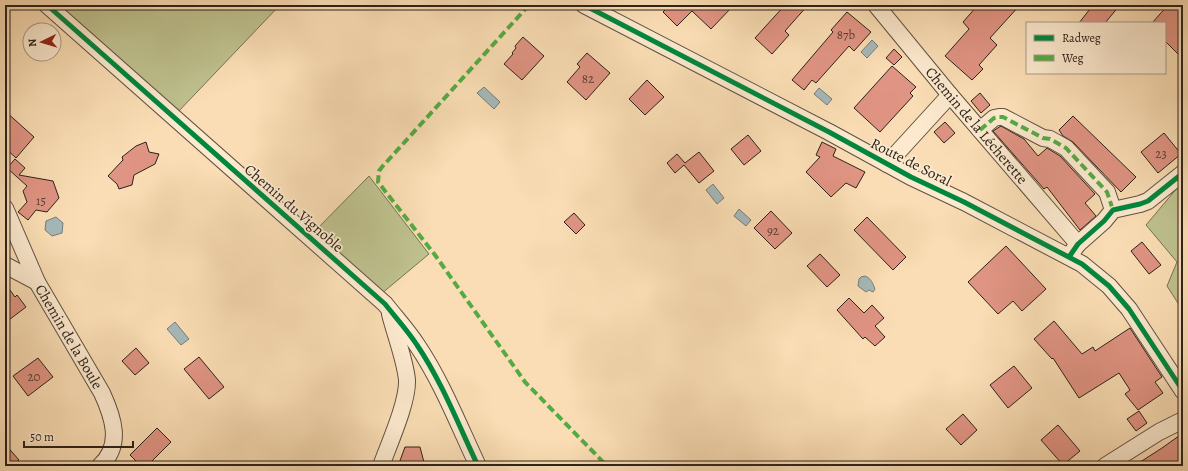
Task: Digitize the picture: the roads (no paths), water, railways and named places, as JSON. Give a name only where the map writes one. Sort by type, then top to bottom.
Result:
[{"type":"street","name":"Chemin du Vignoble","points":[[47,5],[389,309],[418,346],[431,368],[478,466]]},
{"type":"street","name":"Route de Soral","points":[[584,5],[829,132],[887,164],[983,212],[1073,251],[1120,298],[1136,319],[1183,391]]},
{"type":"street","name":"Chemin de la Lécherette","points":[[876,5],[980,130],[1073,251]]},
{"type":"street","points":[[887,164],[950,95]]},
{"type":"street","points":[[980,130],[994,118],[1003,117],[1066,148],[1107,192],[1113,210]]},
{"type":"street","points":[[1073,251],[1104,221],[1113,210],[1148,201],[1183,173]]},
{"type":"street","name":"Chemin de la Boule","points":[[5,208],[37,282],[102,393],[110,411],[114,423],[112,449],[111,453],[100,466]]},
{"type":"street","points":[[5,265],[37,282]]},
{"type":"street","points":[[381,466],[403,403],[406,384],[405,369],[389,309]]},
{"type":"street","points":[[1105,466],[1159,432],[1183,420]]}]
